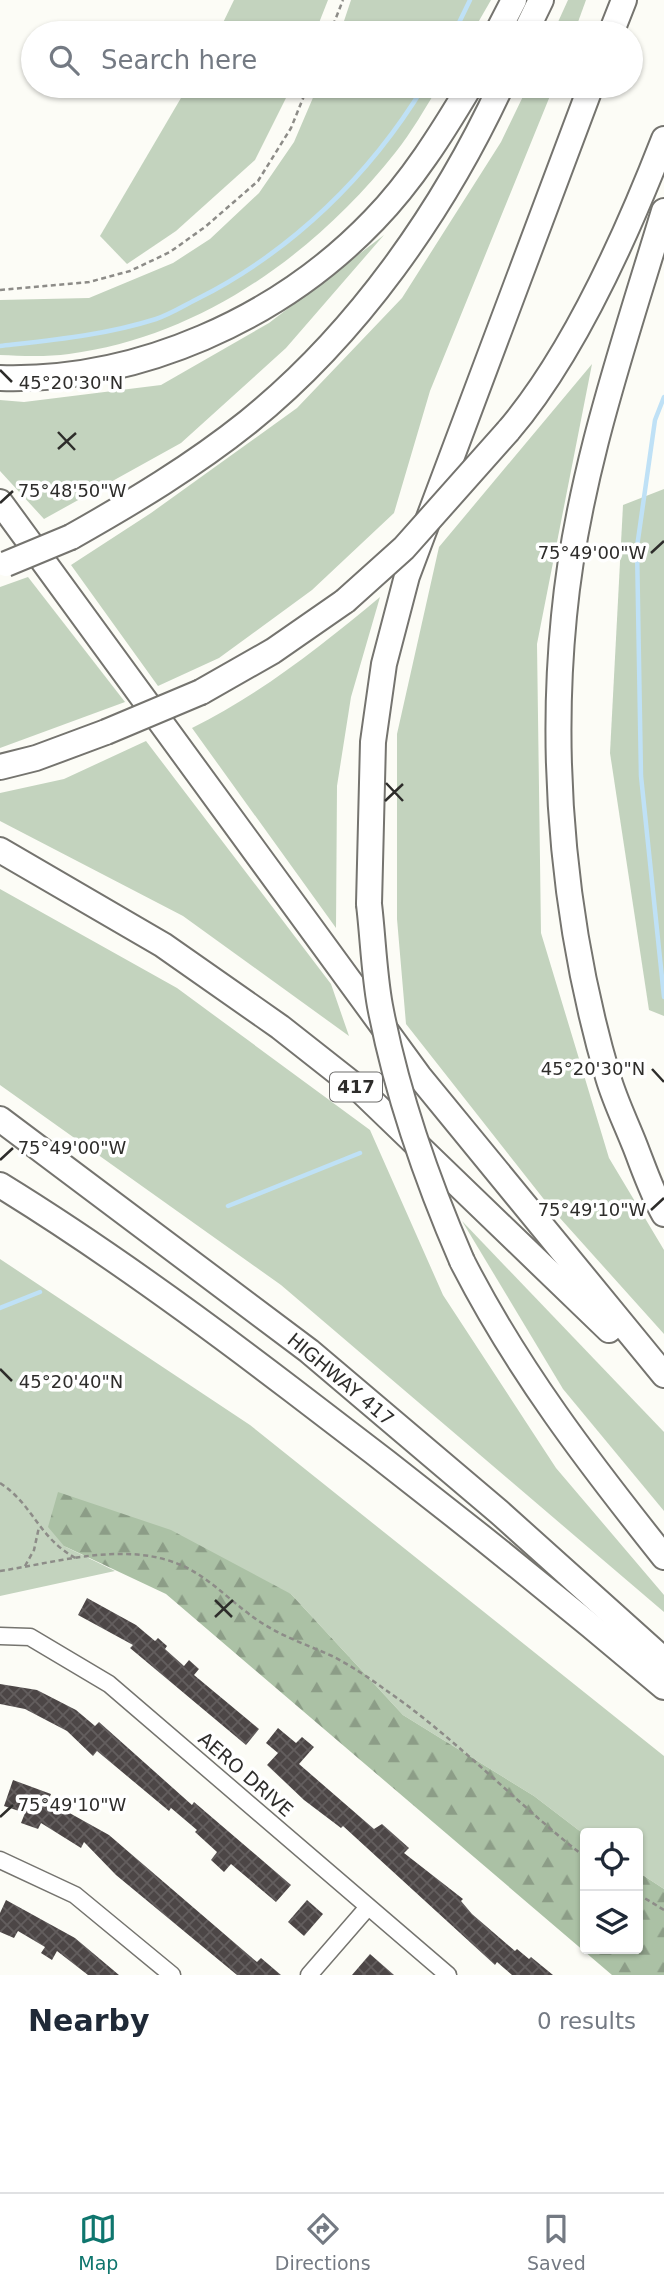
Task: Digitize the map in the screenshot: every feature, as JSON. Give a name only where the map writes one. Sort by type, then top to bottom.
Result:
[{"type":"highway","points":[[503,21],[514,0]]},
{"type":"highway","points":[[531,21],[541,0]]},
{"type":"highway","points":[[616,21],[624,0]]},
{"type":"highway","points":[[0,378],[71,374],[131,362],[210,335],[261,308],[311,275],[376,219],[424,159],[462,98]]},
{"type":"highway","points":[[3,566],[71,537],[178,473],[250,421],[364,306],[425,227],[477,137],[495,98]]},
{"type":"highway","points":[[586,98],[407,576],[384,664],[373,742],[369,904],[380,1004],[403,1107],[431,1191],[462,1261],[491,1317],[526,1374],[575,1443],[664,1557]]},
{"type":"highway","points":[[0,767],[36,758],[106,732],[201,692],[273,651],[345,601],[404,548],[509,431],[565,347],[596,290],[664,139]]},
{"type":"highway","points":[[664,211],[604,409],[582,504],[564,616],[559,726],[563,820],[572,913],[593,1015],[608,1079],[664,1214]]},
{"type":"highway","points":[[0,502],[419,1076],[664,1375]]},
{"type":"highway","name":"417","points":[[0,850],[163,945],[280,1027],[360,1090],[664,1385]]},
{"type":"highway","name":"HIGHWAY 417","points":[[0,1119],[309,1351],[499,1512],[664,1660]]},
{"type":"highway","points":[[0,1139],[148,1228]]},
{"type":"highway","points":[[0,1185],[190,1312],[370,1448],[469,1525],[664,1687]]},
{"type":"street","name":"AERO DRIVE","points":[[0,1636],[30,1637],[109,1684],[448,1975]]},
{"type":"street","points":[[0,1860],[75,1895],[172,1975]]},
{"type":"street","points":[[309,1975],[368,1907]]},
{"type":"path","points":[[335,21],[343,0]]},
{"type":"path","points":[[0,290],[89,282],[130,271],[170,252],[205,227],[258,181],[291,128],[303,98]]},
{"type":"path","points":[[0,1483],[16,1494],[53,1544],[77,1559]]},
{"type":"path","points":[[24,1567],[34,1550],[39,1527]]},
{"type":"path","points":[[0,1571],[77,1559],[143,1555],[195,1572],[214,1582],[264,1624],[348,1664],[391,1693],[473,1758],[539,1820],[580,1853]]},
{"type":"path","points":[[643,1897],[664,1910]]},
{"type":"green space","points":[[234,0],[328,0],[320,21],[224,21]]},
{"type":"green space","points":[[351,0],[491,0],[479,21],[344,21]]},
{"type":"green space","points":[[568,0],[586,0],[578,21],[558,21]]},
{"type":"green space","points":[[181,98],[286,98],[255,160],[176,231],[127,264],[100,236]]},
{"type":"green space","points":[[313,98],[432,98],[401,145],[363,190],[329,225],[251,285],[209,310],[164,330],[117,345],[61,355],[0,355],[0,300],[89,298],[173,263],[210,239],[259,193],[294,142]]},
{"type":"green space","points":[[522,98],[549,98],[430,391],[394,513],[312,590],[219,658],[158,686],[71,565],[151,513],[297,408],[402,298],[501,142]]},
{"type":"green space","points":[[384,235],[286,348],[181,443],[44,519],[0,471],[0,400],[24,402],[161,385],[269,323]]},
{"type":"green space","points":[[592,364],[537,644],[541,933],[609,1158],[664,1250],[664,1334],[550,1207],[406,1024],[397,919],[397,734],[439,547]]},
{"type":"green space","points":[[664,489],[664,1016],[649,1010],[610,753],[623,505]]},
{"type":"green space","points":[[28,577],[125,702],[0,748],[0,587]]},
{"type":"green space","points":[[380,597],[351,697],[337,786],[336,928],[192,728],[266,685]]},
{"type":"green space","points":[[146,741],[331,984],[349,1036],[183,916],[0,821],[0,793],[64,779]]},
{"type":"green space","points":[[0,889],[177,988],[370,1130],[443,1295],[556,1468],[664,1595],[664,1612],[281,1285],[0,1085]]},
{"type":"green space","points":[[462,1221],[664,1432],[664,1511],[563,1389]]},
{"type":"green space","points":[[0,1259],[250,1425],[664,1756],[664,1889],[643,1875],[643,1828],[580,1828],[580,1831],[534,1796],[403,1715],[291,1594],[64,1546],[115,1571],[0,1596]]},
{"type":"green space","points":[[58,1492],[171,1530],[291,1594],[403,1715],[534,1796],[580,1831],[580,1948],[166,1594],[64,1546],[48,1527]]},
{"type":"green space","points":[[643,1875],[664,1889],[664,1975],[612,1975],[587,1954],[643,1954]]},
{"type":"building","points":[[87,1598],[136,1625],[155,1641],[158,1638],[167,1646],[165,1649],[184,1666],[189,1660],[199,1669],[194,1675],[259,1729],[246,1745],[130,1648],[133,1645],[78,1615]]},
{"type":"building","points":[[0,1684],[37,1690],[76,1710],[95,1726],[99,1722],[192,1805],[194,1802],[291,1885],[276,1902],[231,1864],[224,1872],[211,1860],[217,1852],[195,1832],[197,1830],[171,1808],[169,1811],[97,1751],[93,1756],[67,1731],[25,1709],[0,1704]]},
{"type":"building","points":[[278,1728],[296,1743],[302,1737],[314,1747],[299,1764],[374,1829],[382,1824],[409,1848],[404,1853],[463,1899],[461,1901],[472,1914],[515,1951],[517,1949],[529,1959],[531,1957],[553,1975],[512,1975],[497,1962],[495,1965],[343,1826],[341,1828],[304,1800],[267,1765],[278,1753],[266,1743]]},
{"type":"building","points":[[13,1780],[51,1794],[48,1801],[109,1835],[257,1962],[261,1958],[281,1975],[237,1975],[116,1875],[84,1842],[81,1848],[41,1823],[38,1829],[21,1823],[25,1813],[4,1806]]},
{"type":"building","points":[[6,1900],[75,1938],[119,1975],[88,1975],[57,1951],[52,1960],[41,1953],[45,1947],[18,1931],[14,1938],[0,1932],[0,1913]]},
{"type":"building","points":[[307,1900],[323,1914],[304,1936],[288,1922]]},
{"type":"building","points":[[370,1954],[394,1975],[352,1975]]},
{"type":"waterway","points":[[460,21],[470,0]]},
{"type":"waterway","points":[[0,346],[137,325],[167,315],[233,279],[266,258],[326,208],[379,150],[416,98]]},
{"type":"waterway","points":[[664,397],[655,420],[637,547],[641,776],[664,997]]},
{"type":"waterway","points":[[228,1206],[360,1153]]},
{"type":"waterway","points":[[0,1308],[40,1292]]}]
